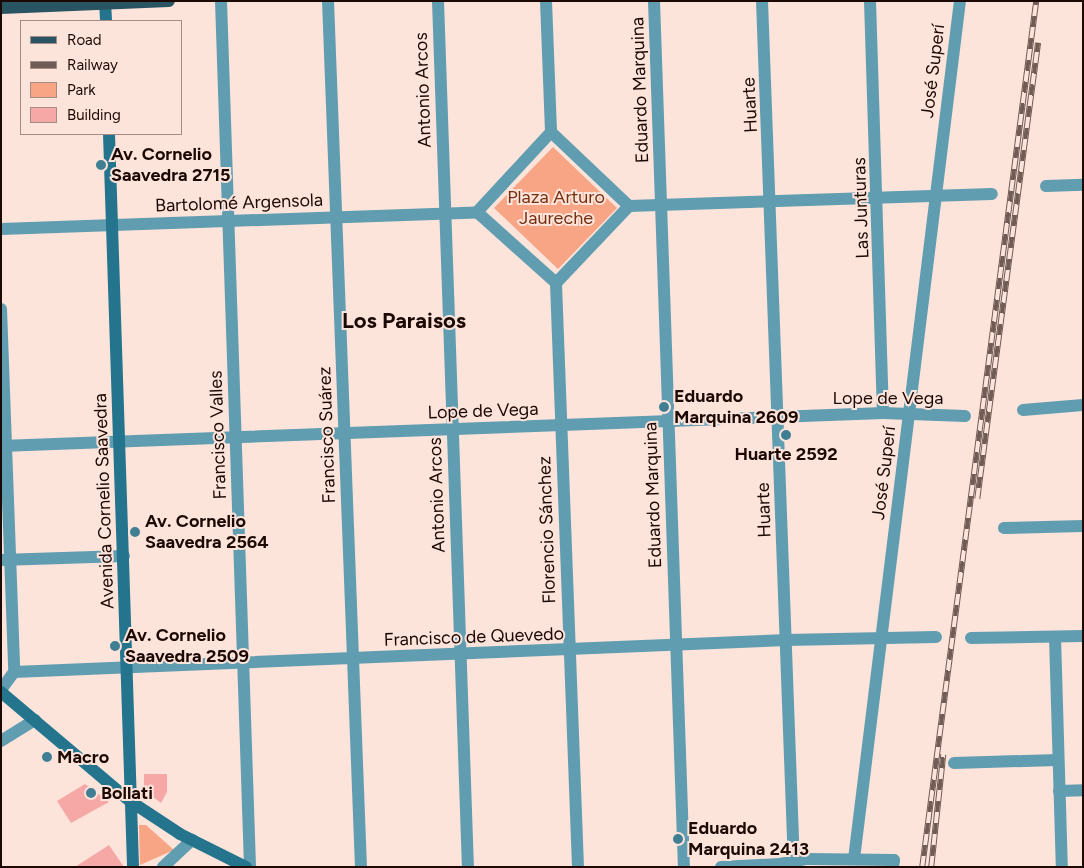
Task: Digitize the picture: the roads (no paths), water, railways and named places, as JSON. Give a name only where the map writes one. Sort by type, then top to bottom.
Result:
[{"type":"main road","points":[[1,8],[169,1]]},
{"type":"main road","points":[[105,3],[106,20]]},
{"type":"main road","name":"Avenida Cornelio Saavedra","points":[[110,135],[133,867]]},
{"type":"main road","points":[[1,691],[130,802],[192,840],[246,867]]},
{"type":"street","name":"Francisco Valles","points":[[220,1],[250,867]]},
{"type":"street","name":"Francisco Suárez","points":[[328,1],[338,217],[344,435],[361,867]]},
{"type":"street","name":"Antonio Arcos","points":[[438,1],[468,867]]},
{"type":"street","points":[[546,1],[552,132],[629,206]]},
{"type":"street","name":"Eduardo Marquina","points":[[654,1],[663,205],[668,420],[684,867]]},
{"type":"street","name":"Huarte","points":[[762,1],[772,200],[794,864]]},
{"type":"street","name":"Las Junturas","points":[[870,1],[879,196],[883,413]]},
{"type":"street","name":"José Superí","points":[[854,859],[960,1]]},
{"type":"street","points":[[552,132],[477,212],[556,283],[629,206],[879,196],[992,194]]},
{"type":"street","points":[[1046,186],[1083,185]]},
{"type":"street","name":"Bartolomé Argensola","points":[[1,229],[477,212]]},
{"type":"street","name":"Florencio Sánchez","points":[[556,283],[578,867]]},
{"type":"street","points":[[1,308],[6,559],[14,672],[1,691]]},
{"type":"street","points":[[1023,410],[1083,405]]},
{"type":"street","name":"Lope de Vega","points":[[4,445],[344,435],[778,416],[909,413],[965,416]]},
{"type":"street","points":[[1004,528],[1083,526]]},
{"type":"street","points":[[6,559],[124,556]]},
{"type":"street","name":"Francisco de Quevedo","points":[[14,672],[353,660],[881,636],[936,637]]},
{"type":"street","points":[[970,638],[1083,636]]},
{"type":"street","points":[[1055,637],[1062,867]]},
{"type":"street","points":[[1,741],[35,720]]},
{"type":"street","points":[[954,763],[1058,760]]},
{"type":"street","points":[[1059,791],[1083,790]]},
{"type":"street","points":[[163,867],[192,840]]},
{"type":"street","points":[[721,867],[854,859],[893,863]]},
{"type":"railway","points":[[922,867],[1036,1]]},
{"type":"railway","points":[[977,499],[1038,43]]},
{"type":"railway","points":[[931,867],[943,755]]},
{"type":"place","name":"Av. Cornelio Saavedra 2715","points":[[101,165]]},
{"type":"place","name":"Eduardo Marquina 2609","points":[[664,407]]},
{"type":"place","name":"Huarte 2592","points":[[786,435]]},
{"type":"place","name":"Av. Cornelio Saavedra 2564","points":[[135,532]]},
{"type":"place","name":"Av. Cornelio Saavedra 2509","points":[[115,646]]},
{"type":"place","name":"Macro","points":[[47,757]]},
{"type":"place","name":"Bollati","points":[[91,793]]},
{"type":"place","name":"Eduardo Marquina 2413","points":[[678,839]]},
{"type":"district","name":"Los Paraisos","points":[[404,321]]},
{"type":"park label","name":"Plaza Arturo Jaureche","points":[[556,208]]}]
